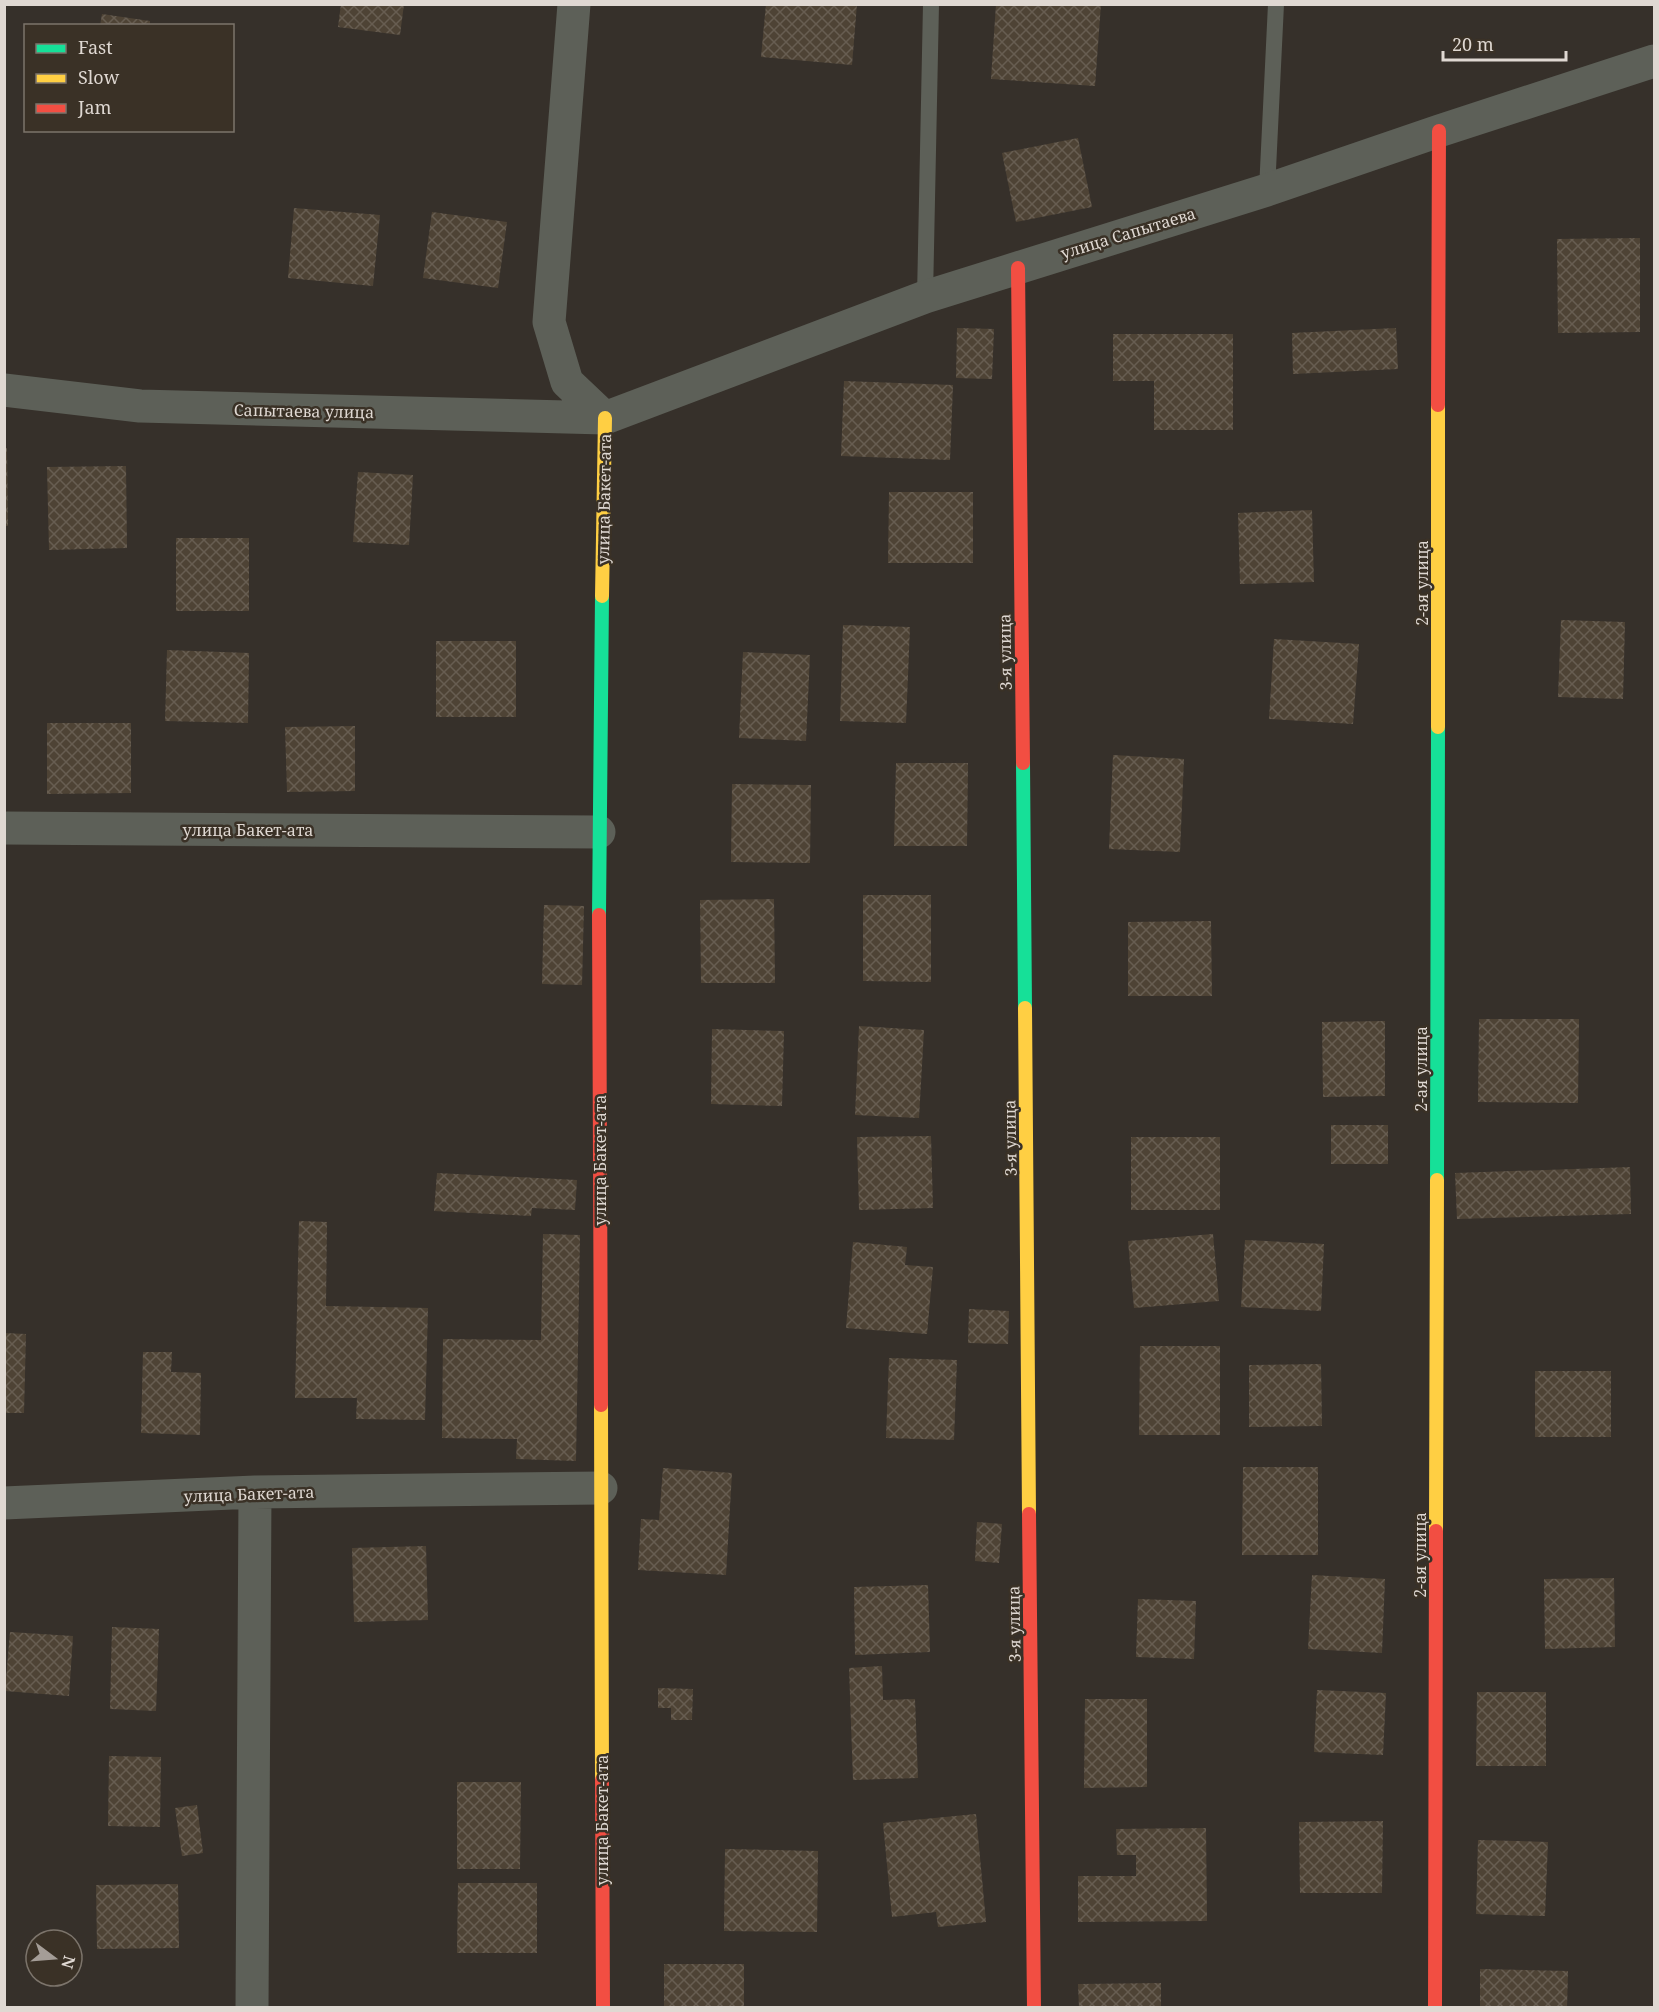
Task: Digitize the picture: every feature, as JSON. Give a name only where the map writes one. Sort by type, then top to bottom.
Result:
[{"type":"street","points":[[574,4],[549,322],[567,382],[605,418]]},
{"type":"street","name":"улица Сапытаева","points":[[605,418],[925,297],[1267,190],[1654,61]]},
{"type":"street","name":"2-ая улица","points":[[1435,2007],[1439,131]]},
{"type":"street","name":"3-я улица","points":[[1018,268],[1034,2007]]},
{"type":"street","name":"Сапытаева улица","points":[[4,390],[140,406],[605,418]]},
{"type":"street","name":"улица Бакет-ата","points":[[603,2007],[599,832],[605,418]]},
{"type":"street","name":"улица Бакет-ата","points":[[4,828],[599,832]]},
{"type":"street","name":"улица Бакет-ата","points":[[4,1503],[255,1492],[601,1488]]},
{"type":"street","points":[[252,2007],[255,1492]]},
{"type":"lane","points":[[925,297],[931,4]]},
{"type":"lane","points":[[1267,190],[1276,4]]},
{"type":"building","points":[[341,4],[404,4],[400,35],[338,27]]},
{"type":"building","points":[[766,4],[857,4],[852,65],[761,57]]},
{"type":"building","points":[[996,4],[1101,4],[1095,86],[991,79]]},
{"type":"building","points":[[102,14],[150,21],[150,24],[100,24]]},
{"type":"building","points":[[1078,138],[1092,207],[1016,222],[1002,153]]},
{"type":"building","points":[[294,208],[380,215],[373,286],[288,278]]},
{"type":"building","points":[[432,212],[507,222],[498,288],[423,278]]},
{"type":"building","points":[[1640,238],[1640,332],[1558,333],[1557,239]]},
{"type":"building","points":[[957,328],[994,329],[992,379],[956,378]]},
{"type":"building","points":[[1396,328],[1398,369],[1293,374],[1292,333]]},
{"type":"building","points":[[1113,334],[1233,334],[1233,430],[1154,430],[1154,381],[1113,381]]},
{"type":"building","points":[[844,381],[953,385],[950,460],[841,456]]},
{"type":"building","points":[[5,448],[7,448],[8,526],[5,526]]},
{"type":"building","points":[[126,466],[127,548],[49,550],[47,467]]},
{"type":"building","points":[[358,472],[413,475],[409,545],[353,542]]},
{"type":"building","points":[[889,492],[973,492],[973,563],[888,563]]},
{"type":"building","points":[[1312,510],[1314,582],[1240,584],[1238,513]]},
{"type":"building","points":[[176,538],[249,538],[249,611],[176,611]]},
{"type":"building","points":[[1561,620],[1625,622],[1623,699],[1558,697]]},
{"type":"building","points":[[843,625],[910,627],[906,723],[840,721]]},
{"type":"building","points":[[1274,639],[1359,644],[1353,724],[1269,719]]},
{"type":"building","points":[[436,641],[516,641],[516,717],[436,717]]},
{"type":"building","points":[[167,650],[249,653],[248,723],[165,721]]},
{"type":"building","points":[[743,652],[810,655],[806,741],[739,738]]},
{"type":"building","points":[[47,723],[131,723],[131,793],[47,794]]},
{"type":"building","points":[[355,726],[355,791],[287,792],[285,727]]},
{"type":"building","points":[[1113,755],[1184,759],[1180,852],[1109,849]]},
{"type":"building","points":[[896,763],[968,763],[967,846],[894,846]]},
{"type":"building","points":[[732,784],[811,785],[810,863],[731,862]]},
{"type":"building","points":[[863,895],[931,895],[931,982],[863,981]]},
{"type":"building","points":[[774,899],[775,983],[701,983],[700,900]]},
{"type":"building","points":[[544,905],[584,906],[582,985],[542,984]]},
{"type":"building","points":[[1211,921],[1212,996],[1128,996],[1128,922]]},
{"type":"building","points":[[1479,1019],[1579,1019],[1578,1103],[1478,1102]]},
{"type":"building","points":[[1385,1021],[1385,1096],[1323,1097],[1322,1022]]},
{"type":"building","points":[[859,1026],[924,1030],[919,1118],[855,1115]]},
{"type":"building","points":[[712,1029],[784,1031],[782,1106],[711,1104]]},
{"type":"building","points":[[1331,1125],[1388,1125],[1388,1164],[1331,1164]]},
{"type":"building","points":[[931,1136],[933,1208],[859,1210],[857,1137]]},
{"type":"building","points":[[1131,1137],[1220,1137],[1220,1210],[1131,1210]]},
{"type":"building","points":[[1630,1167],[1631,1214],[1457,1219],[1455,1173]]},
{"type":"building","points":[[437,1173],[577,1180],[575,1210],[532,1208],[531,1216],[434,1211]]},
{"type":"building","points":[[299,1221],[327,1222],[326,1306],[428,1308],[425,1420],[356,1419],[357,1398],[295,1398]]},
{"type":"building","points":[[543,1234],[580,1235],[576,1461],[516,1459],[517,1439],[442,1438],[443,1339],[541,1340]]},
{"type":"building","points":[[1213,1234],[1219,1301],[1134,1308],[1128,1241]]},
{"type":"building","points":[[1245,1240],[1324,1244],[1321,1311],[1241,1307]]},
{"type":"building","points":[[853,1242],[907,1247],[905,1265],[933,1267],[927,1334],[846,1328]]},
{"type":"building","points":[[969,1309],[1009,1311],[1008,1344],[968,1343]]},
{"type":"building","points":[[4,1333],[26,1334],[24,1413],[4,1413]]},
{"type":"building","points":[[1140,1346],[1220,1346],[1220,1435],[1139,1435]]},
{"type":"building","points":[[143,1352],[172,1352],[171,1372],[201,1373],[200,1435],[141,1433]]},
{"type":"building","points":[[889,1358],[957,1360],[954,1440],[886,1438]]},
{"type":"building","points":[[1321,1364],[1322,1426],[1249,1427],[1249,1365]]},
{"type":"building","points":[[1535,1371],[1611,1371],[1611,1437],[1535,1437]]},
{"type":"building","points":[[1243,1467],[1318,1467],[1318,1555],[1242,1555]]},
{"type":"building","points":[[663,1468],[732,1473],[726,1575],[638,1570],[641,1519],[659,1520]]},
{"type":"building","points":[[977,1522],[1002,1524],[999,1563],[975,1561]]},
{"type":"building","points":[[426,1546],[428,1620],[354,1622],[352,1548]]},
{"type":"building","points":[[1312,1575],[1385,1579],[1382,1653],[1308,1649]]},
{"type":"building","points":[[1614,1578],[1615,1647],[1545,1649],[1544,1579]]},
{"type":"building","points":[[928,1585],[930,1652],[855,1655],[854,1587]]},
{"type":"building","points":[[1138,1599],[1196,1601],[1194,1659],[1136,1657]]},
{"type":"building","points":[[112,1627],[159,1629],[156,1711],[110,1709]]},
{"type":"building","points":[[10,1632],[73,1636],[69,1696],[5,1691]]},
{"type":"building","points":[[882,1666],[883,1700],[915,1699],[918,1778],[853,1780],[849,1668]]},
{"type":"building","points":[[658,1688],[693,1689],[692,1720],[671,1720],[671,1708],[658,1708]]},
{"type":"building","points":[[1317,1690],[1386,1693],[1383,1755],[1314,1752]]},
{"type":"building","points":[[1477,1692],[1546,1692],[1546,1766],[1476,1766]]},
{"type":"building","points":[[1085,1699],[1147,1699],[1147,1787],[1084,1788]]},
{"type":"building","points":[[109,1756],[161,1757],[160,1827],[108,1826]]},
{"type":"building","points":[[457,1782],[521,1782],[520,1869],[457,1869]]},
{"type":"building","points":[[197,1805],[203,1853],[182,1856],[175,1808]]},
{"type":"building","points":[[976,1814],[986,1922],[938,1927],[936,1912],[892,1917],[883,1823]]},
{"type":"building","points":[[1383,1821],[1382,1893],[1300,1893],[1299,1822]]},
{"type":"building","points":[[1206,1828],[1207,1921],[1078,1922],[1078,1876],[1136,1876],[1136,1855],[1117,1855],[1116,1829]]},
{"type":"building","points":[[1478,1840],[1548,1842],[1545,1916],[1476,1914]]},
{"type":"building","points":[[725,1849],[818,1851],[817,1932],[724,1931]]},
{"type":"building","points":[[458,1883],[537,1883],[537,1953],[457,1953]]},
{"type":"building","points":[[178,1884],[179,1948],[97,1949],[96,1885]]},
{"type":"building","points":[[664,1964],[744,1964],[744,2008],[664,2008]]},
{"type":"building","points":[[1480,1969],[1568,1971],[1567,2008],[1480,2008]]},
{"type":"building","points":[[1161,1983],[1161,2008],[1079,2008],[1078,1984]]},
{"type":"traffic: fast","points":[[599,915],[602,596]]},
{"type":"traffic: fast","points":[[1437,1180],[1438,727]]},
{"type":"traffic: fast","points":[[1023,763],[1025,1008]]},
{"type":"traffic: slow","points":[[1438,405],[1438,727]]},
{"type":"traffic: slow","points":[[602,596],[605,418]]},
{"type":"traffic: slow","points":[[1025,1008],[1029,1514]]},
{"type":"traffic: slow","points":[[1436,1531],[1437,1180]]},
{"type":"traffic: slow","points":[[601,1405],[602,1780]]},
{"type":"traffic: jam","points":[[1438,405],[1439,131]]},
{"type":"traffic: jam","points":[[1018,268],[1023,763]]},
{"type":"traffic: jam","points":[[599,915],[601,1405]]},
{"type":"traffic: jam","points":[[1029,1514],[1034,2008]]},
{"type":"traffic: jam","points":[[1435,2008],[1436,1531]]},
{"type":"traffic: jam","points":[[602,1780],[603,2008]]}]
